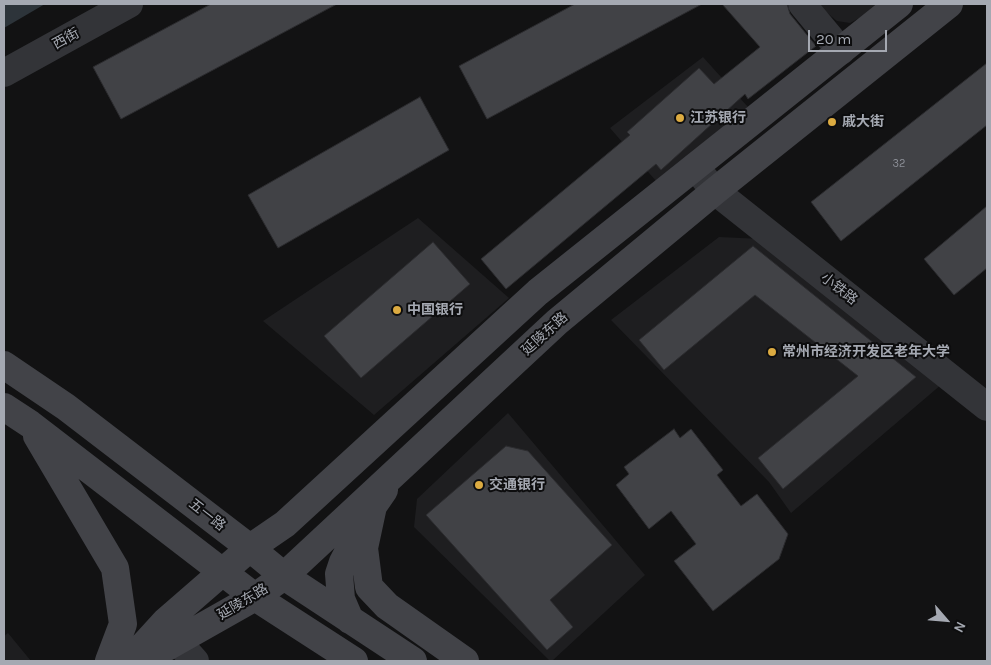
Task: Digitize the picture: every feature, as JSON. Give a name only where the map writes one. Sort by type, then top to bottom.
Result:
[{"type":"main road","points":[[130,661],[166,620],[250,548],[285,524],[538,292],[900,4]]},
{"type":"main road","name":"延陵东路","points":[[142,661],[255,597],[284,576],[557,322],[715,191],[949,4]]},
{"type":"main road","name":"五一路","points":[[6,365],[66,407],[284,576],[414,661]]},
{"type":"main road","points":[[4,407],[30,424],[255,597],[354,661]]},
{"type":"main road","points":[[30,424],[115,568],[124,624],[109,661]]},
{"type":"main road","points":[[350,620],[341,599],[339,574],[343,562],[373,506],[397,471]]},
{"type":"main road","points":[[373,506],[364,548],[369,587],[387,606],[464,661]]},
{"type":"street","name":"西街","points":[[4,74],[129,4]]},
{"type":"street","points":[[802,4],[840,51]]},
{"type":"street","name":"小铁路","points":[[695,167],[715,191],[987,407]]},
{"type":"street","points":[[177,641],[195,661]]},
{"type":"shaded area","points":[[4,4],[45,4],[4,28]]},
{"type":"shaded area","points":[[819,4],[879,4],[865,15],[850,23],[837,21]]},
{"type":"shaded area","name":"江苏银行","points":[[703,57],[748,107],[656,181],[610,128]]},
{"type":"shaded area","points":[[418,218],[509,298],[374,415],[263,321]]},
{"type":"shaded area","name":"常州市经济开发区老年大学","points":[[719,237],[762,239],[942,384],[791,513],[769,482],[611,320]]},
{"type":"shaded area","points":[[508,413],[645,575],[552,661],[414,527],[417,499]]},
{"type":"shaded area","points":[[8,633],[31,661],[4,661],[4,636]]},
{"type":"building","points":[[211,4],[337,4],[121,119],[93,67]]},
{"type":"building","points":[[575,4],[702,4],[487,119],[459,66]]},
{"type":"building","points":[[722,4],[787,4],[790,14],[816,46],[748,99],[745,94],[661,170],[656,164],[506,289],[481,259],[630,135],[627,132],[699,68],[714,84],[760,47]]},
{"type":"building","points":[[987,63],[987,125],[841,241],[811,202]]},
{"type":"building","points":[[420,97],[449,150],[278,248],[248,195]]},
{"type":"building","points":[[987,206],[987,268],[954,295],[924,259]]},
{"type":"building","name":"中国银行","points":[[433,242],[470,284],[361,378],[324,336]]},
{"type":"building","points":[[753,246],[916,377],[783,489],[758,458],[858,376],[755,295],[664,370],[639,340]]},
{"type":"building","points":[[674,429],[680,438],[691,429],[723,470],[717,475],[741,506],[757,494],[788,534],[779,559],[713,611],[674,561],[696,544],[671,511],[649,529],[616,485],[629,474],[624,467]]},
{"type":"building","points":[[506,446],[528,451],[612,545],[550,600],[573,627],[547,650],[426,515]]},
{"type":"place","name":"江苏银行","points":[[680,118]]},
{"type":"place","name":"戚大街","points":[[832,122]]},
{"type":"place","name":"中国银行","points":[[397,310]]},
{"type":"place","name":"常州市经济开发区老年大学","points":[[772,352]]},
{"type":"place","name":"交通银行","points":[[479,485]]}]
